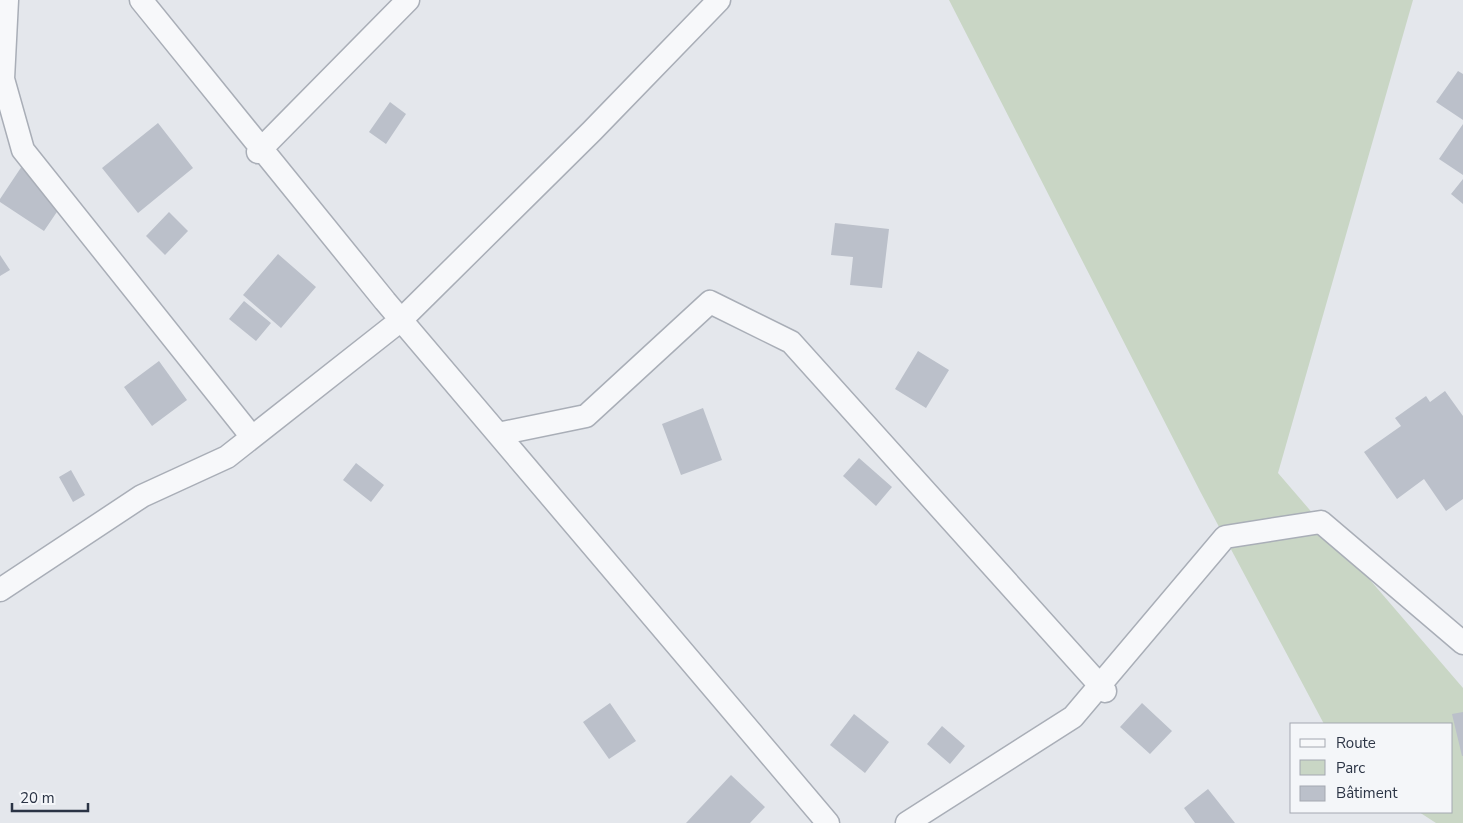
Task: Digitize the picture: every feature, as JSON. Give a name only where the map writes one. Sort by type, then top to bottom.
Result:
[{"type":"street","points":[[7,0],[3,80],[23,150],[252,437]]},
{"type":"street","points":[[141,0],[260,150],[401,320],[828,823]]},
{"type":"street","points":[[260,150],[408,0]]},
{"type":"street","points":[[0,590],[142,496],[227,457],[401,320],[592,131],[719,0]]},
{"type":"street","points":[[498,434],[586,416],[710,302],[791,342],[1103,688]]},
{"type":"street","points":[[908,823],[1073,717],[1103,688],[1225,537],[1321,522],[1463,643]]},
{"type":"green space","points":[[949,0],[1413,0],[1278,473],[1463,688],[1463,823],[1436,823],[1421,813],[1453,813],[1453,723],[1323,723],[1201,493]]},
{"type":"building","points":[[1458,71],[1463,74],[1463,120],[1436,102]]},
{"type":"building","points":[[390,102],[406,114],[386,144],[369,132]]},
{"type":"building","points":[[158,123],[193,168],[138,213],[102,168]]},
{"type":"building","points":[[1463,124],[1463,175],[1439,159]]},
{"type":"building","points":[[22,166],[67,197],[44,231],[0,202],[0,199]]},
{"type":"building","points":[[1463,179],[1463,204],[1451,194]]},
{"type":"building","points":[[169,212],[188,231],[165,255],[146,236]]},
{"type":"building","points":[[835,223],[889,229],[882,288],[850,285],[853,257],[831,255]]},
{"type":"building","points":[[278,254],[316,287],[281,328],[243,295]]},
{"type":"building","points":[[0,255],[10,270],[0,276]]},
{"type":"building","points":[[244,301],[271,323],[256,341],[229,319]]},
{"type":"building","points":[[918,351],[949,370],[926,408],[895,389]]},
{"type":"building","points":[[159,361],[187,400],[152,426],[124,387]]},
{"type":"building","points":[[1445,391],[1463,416],[1463,499],[1446,511],[1424,479],[1397,499],[1364,452],[1401,426],[1395,418],[1426,396],[1430,402]]},
{"type":"building","points":[[703,408],[722,460],[681,475],[662,424]]},
{"type":"building","points":[[859,458],[892,487],[876,506],[843,476]]},
{"type":"building","points":[[356,463],[384,485],[371,502],[343,480]]},
{"type":"building","points":[[71,470],[85,495],[73,502],[59,477]]},
{"type":"building","points":[[610,703],[636,741],[609,759],[583,722]]},
{"type":"building","points":[[1142,703],[1172,731],[1150,754],[1120,727]]},
{"type":"building","points":[[1463,712],[1463,756],[1462,756],[1452,714]]},
{"type":"building","points":[[854,714],[889,742],[865,773],[830,745]]},
{"type":"building","points":[[942,726],[965,746],[950,764],[927,744]]},
{"type":"building","points":[[731,775],[765,807],[750,823],[686,823]]},
{"type":"building","points":[[1208,789],[1235,823],[1195,823],[1184,808]]}]
